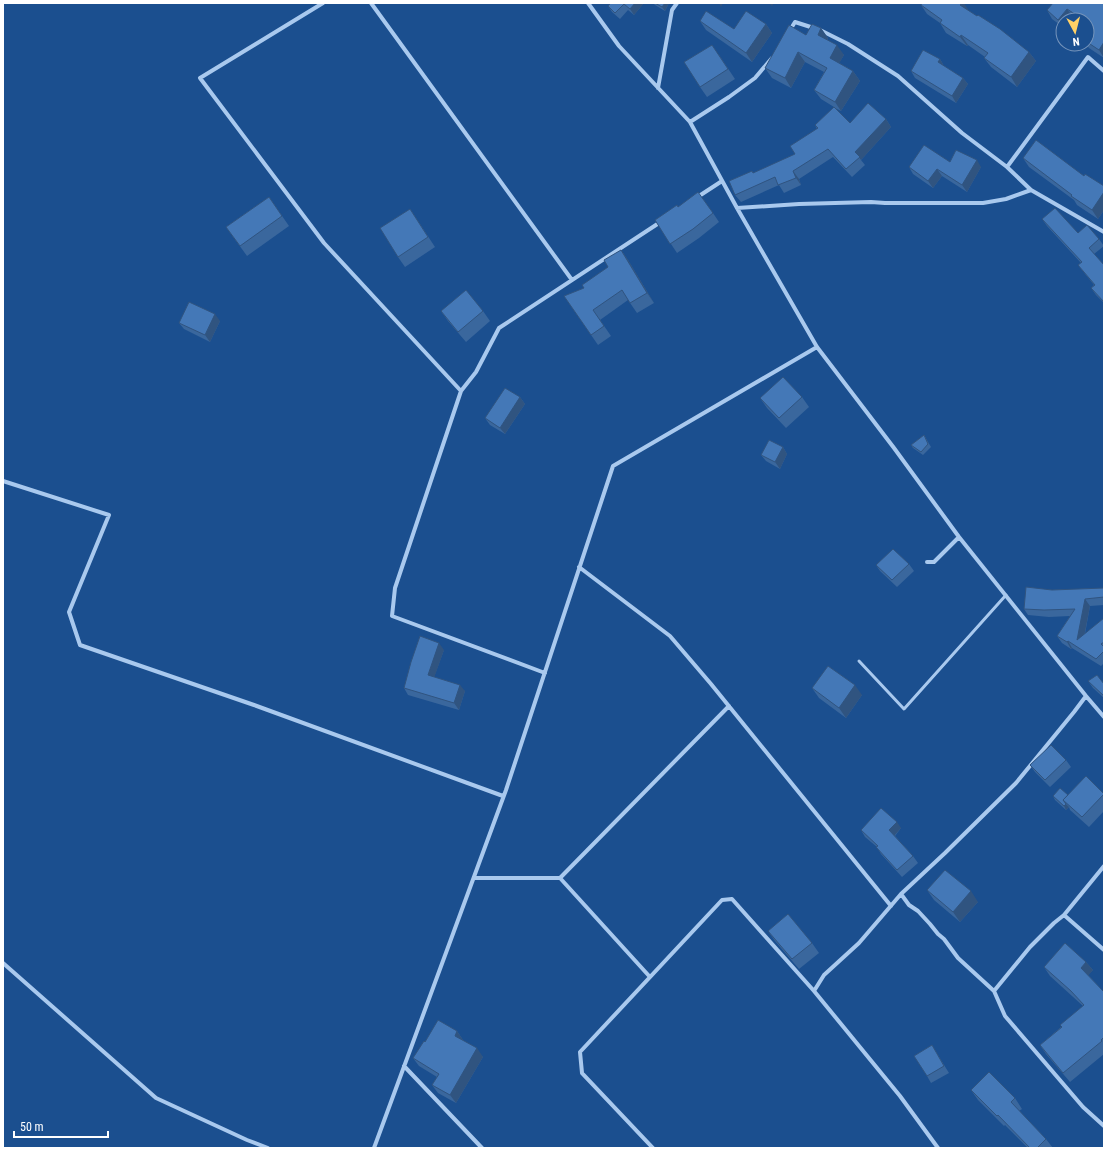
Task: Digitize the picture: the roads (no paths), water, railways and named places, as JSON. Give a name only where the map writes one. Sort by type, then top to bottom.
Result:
[{"type":"street","points":[[323,3],[200,78],[324,243],[461,391]]},
{"type":"street","points":[[371,3],[572,280]]},
{"type":"street","points":[[588,3],[619,46],[690,122],[737,208],[817,347],[894,448],[959,537],[1086,696],[1104,716]]},
{"type":"street","points":[[658,88],[672,10],[677,3]]},
{"type":"street","points":[[787,35],[795,22],[820,30],[848,44],[898,76],[962,133],[1007,167],[1030,190],[1104,232]]},
{"type":"street","points":[[690,122],[755,78],[774,56]]},
{"type":"street","points":[[1007,167],[1088,57],[1104,71]]},
{"type":"street","points":[[689,202],[722,181]]},
{"type":"street","points":[[737,208],[799,204],[871,202],[983,203],[1006,199],[1030,190]]},
{"type":"street","points":[[545,673],[392,616],[395,588],[461,391],[476,372],[499,328],[663,220]]},
{"type":"street","points":[[374,1148],[503,796],[613,466],[817,347]]},
{"type":"street","points":[[3,481],[109,515],[69,612],[80,645],[254,705],[503,796]]},
{"type":"street","points":[[927,562],[934,562],[959,537]]},
{"type":"street","points":[[580,567],[670,636],[729,706],[891,906]]},
{"type":"street","points":[[814,991],[824,975],[859,943],[901,894],[1016,783],[1086,696]]},
{"type":"street","points":[[474,878],[560,878],[729,706]]},
{"type":"street","points":[[994,991],[1030,947],[1064,915],[1104,866]]},
{"type":"street","points":[[560,878],[650,977]]},
{"type":"street","points":[[901,894],[909,905],[918,911],[944,939],[958,958],[994,991],[1005,1016],[1083,1107],[1104,1126]]},
{"type":"street","points":[[653,1148],[582,1073],[580,1052],[722,900],[732,899],[814,991],[900,1096],[938,1148]]},
{"type":"street","points":[[1064,915],[1104,950]]},
{"type":"street","points":[[3,964],[156,1098],[246,1140],[268,1148]]},
{"type":"street","points":[[404,1066],[482,1148]]},
{"type":"lane","points":[[859,661],[904,709],[1006,595]]}]
